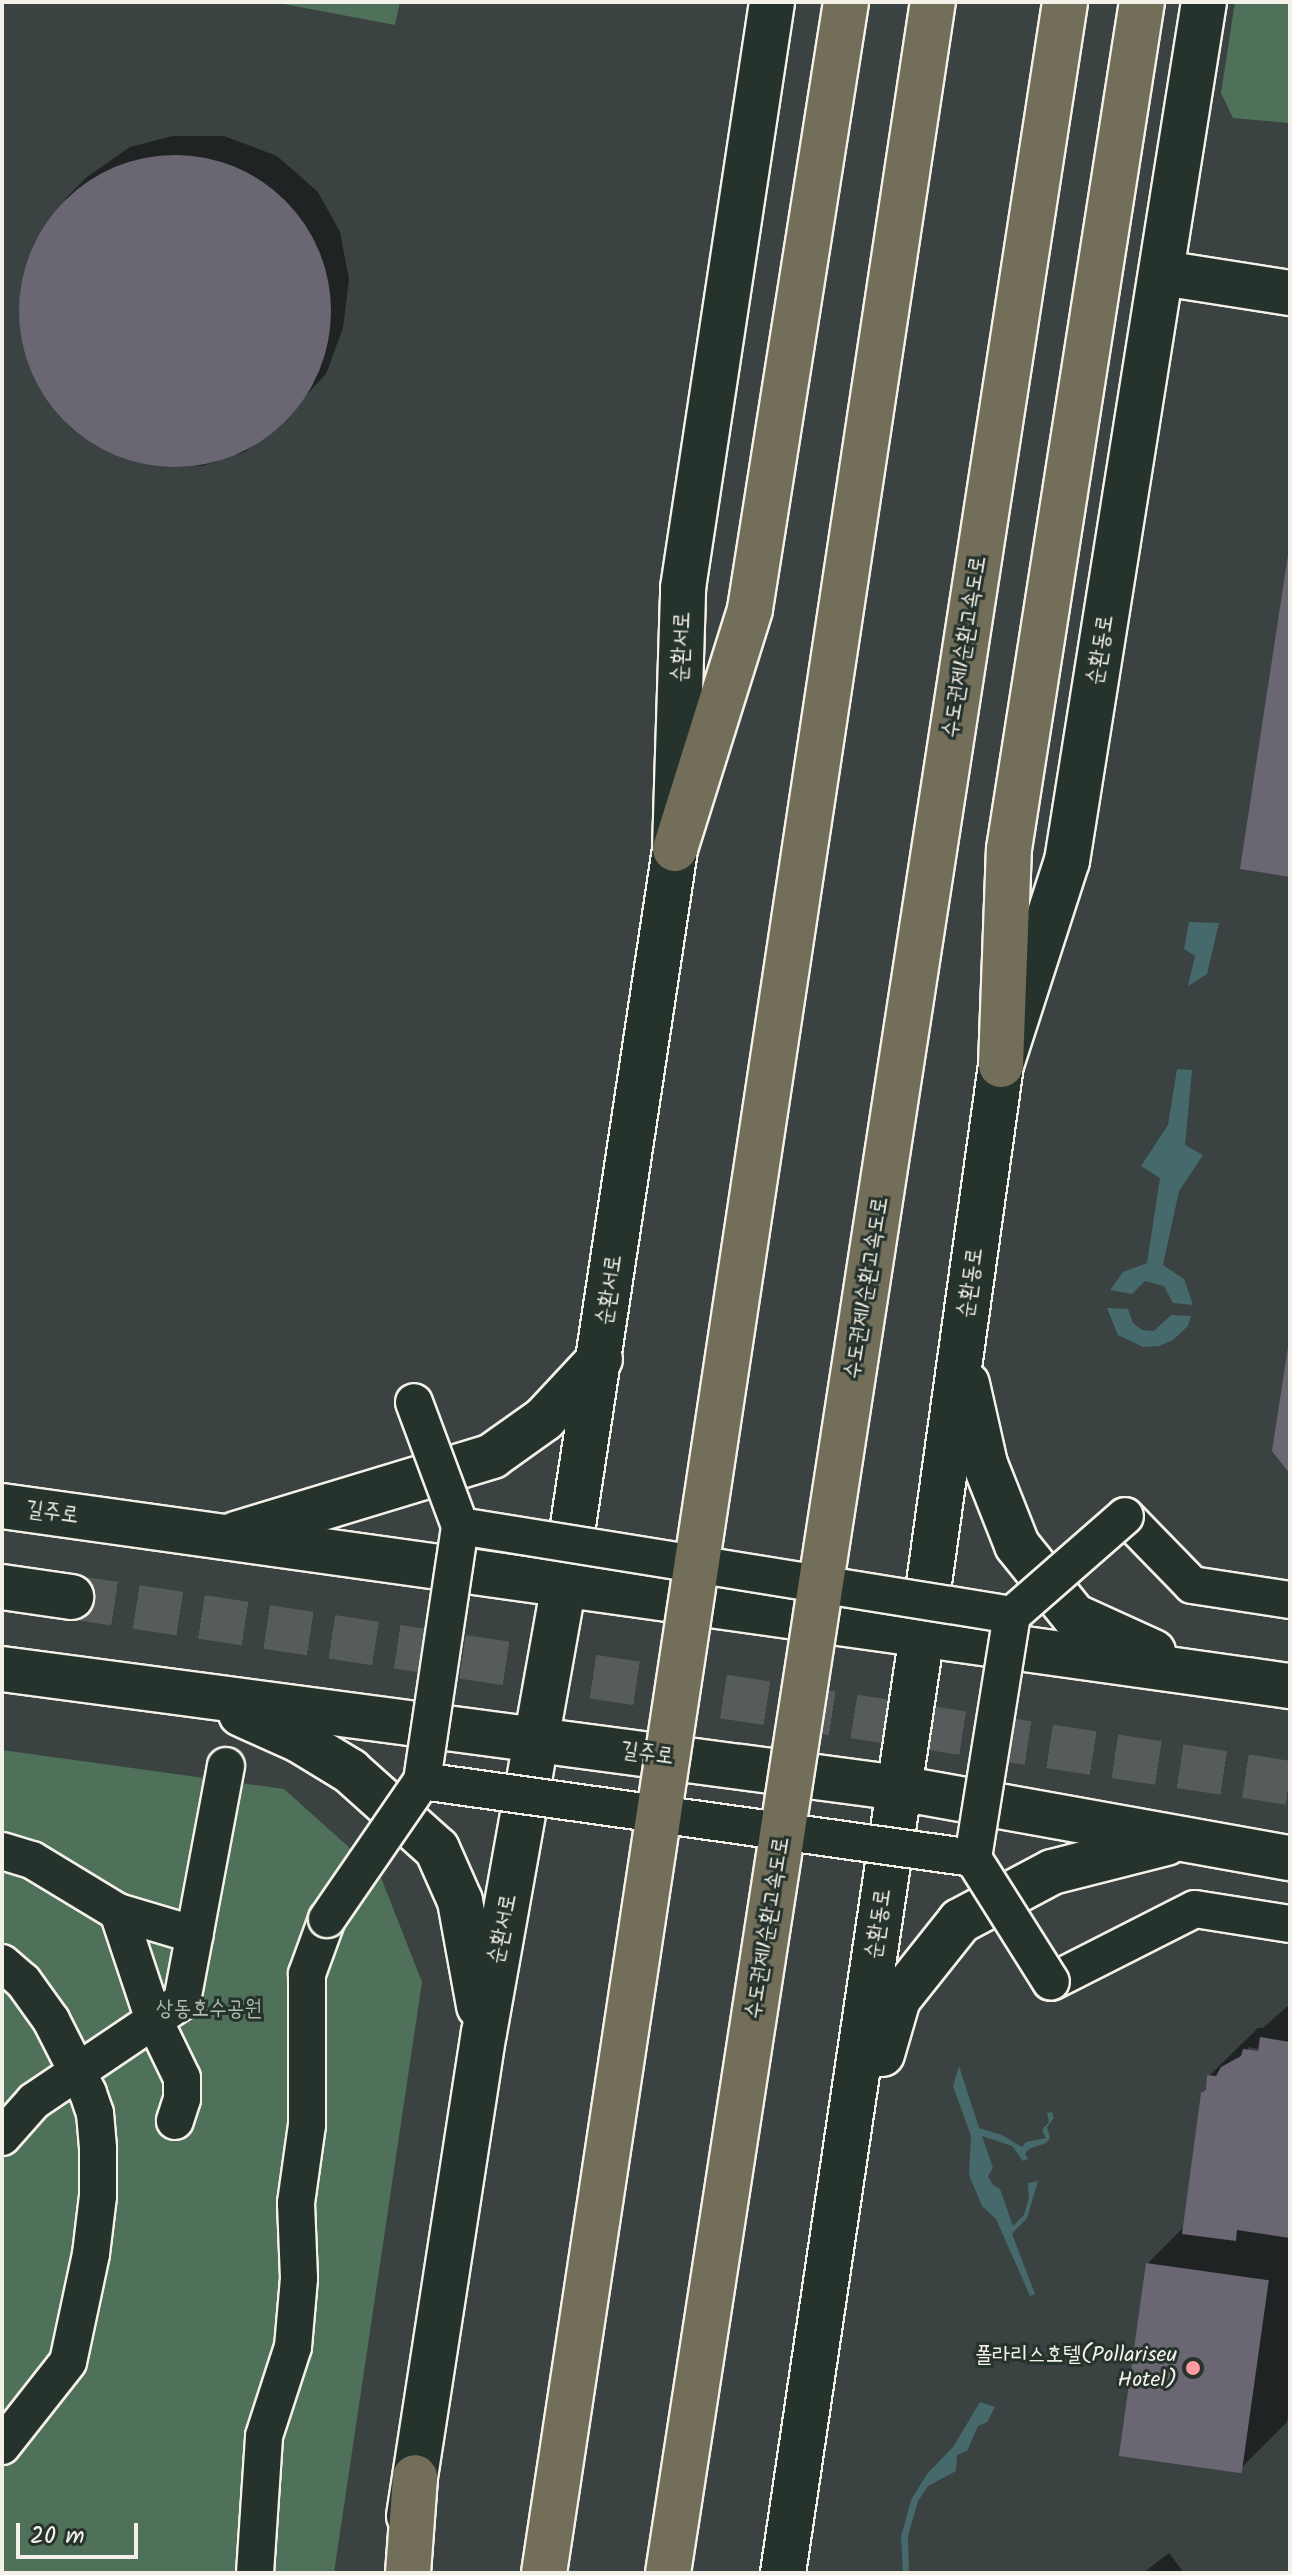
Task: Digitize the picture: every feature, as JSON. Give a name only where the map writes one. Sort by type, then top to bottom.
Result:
[{"type":"highway","points":[[675,849],[750,609],[846,2]]},
{"type":"highway","points":[[544,2573],[933,2]]},
{"type":"highway","name":"수도권제1순환고속도로","points":[[668,2573],[1065,2]]},
{"type":"highway","points":[[1001,1065],[1009,849],[1142,2]]},
{"type":"highway","points":[[408,2573],[415,2477]]},
{"type":"street","name":"순환서로","points":[[400,2573],[484,2033],[539,1739],[564,1585],[675,849],[683,588],[772,2]]},
{"type":"street","name":"순환동로","points":[[783,2573],[922,1634],[1001,1065],[1067,861],[1204,2]]},
{"type":"street","points":[[1162,273],[1290,293]]},
{"type":"street","points":[[961,1355],[985,1464],[1017,1545],[1074,1616],[1201,1674]]},
{"type":"street","points":[[225,1537],[492,1456],[544,1419],[600,1359]]},
{"type":"street","points":[[255,2573],[264,2436],[293,2347],[299,2278],[296,2203],[307,2125],[307,1974],[327,1919],[422,1781],[460,1526],[414,1402]]},
{"type":"street","name":"길주로","points":[[2,1506],[1290,1686]]},
{"type":"street","points":[[1290,1600],[1192,1585],[1125,1516],[1012,1615],[973,1858],[1051,1982],[1195,1909],[1290,1924]]},
{"type":"street","points":[[460,1526],[1012,1615]]},
{"type":"street","points":[[2,1587],[71,1597]]},
{"type":"street","name":"길주로","points":[[2,1669],[899,1788],[1290,1858]]},
{"type":"street","points":[[195,1694],[299,1740],[350,1771],[437,1849],[460,1901],[484,2033]]},
{"type":"street","points":[[2,2137],[34,2101],[182,2001],[226,1766]]},
{"type":"street","points":[[422,1781],[973,1858]]},
{"type":"street","points":[[839,2194],[898,1999],[960,1921],[1052,1872],[1181,1840]]},
{"type":"street","points":[[2,1851],[32,1860],[118,1912],[195,1935]]},
{"type":"street","points":[[118,1912],[154,2020],[182,2078],[182,2099],[175,2121]]},
{"type":"street","points":[[2,1963],[23,1981],[51,2020],[95,2113],[98,2149],[98,2196],[81,2312],[68,2362],[2,2446]]},
{"type":"green space","points":[[273,2],[400,2],[395,25]]},
{"type":"green space","points":[[1235,2],[1290,2],[1289,123],[1233,118],[1221,93]]},
{"type":"green space","name":"상동호수공원","points":[[2,1750],[284,1789],[380,1875],[422,1982],[334,2573],[2,2573]]},
{"type":"water","points":[[1189,922],[1219,923],[1207,974],[1188,986],[1195,956],[1184,949]]},
{"type":"water","points":[[1177,1069],[1192,1070],[1185,1145],[1203,1155],[1179,1191],[1163,1265],[1184,1279],[1193,1305],[1173,1303],[1164,1286],[1145,1281],[1132,1294],[1110,1290],[1123,1272],[1147,1263],[1160,1178],[1141,1166],[1168,1125]]},
{"type":"water","points":[[1107,1308],[1128,1309],[1133,1323],[1142,1330],[1154,1331],[1171,1315],[1191,1316],[1188,1326],[1173,1340],[1159,1346],[1143,1347],[1118,1335]]},
{"type":"water","points":[[959,2066],[979,2128],[1002,2135],[1022,2147],[1026,2142],[1046,2138],[1042,2130],[1049,2122],[1047,2113],[1052,2112],[1054,2118],[1047,2127],[1050,2138],[1046,2143],[1029,2149],[1025,2154],[1028,2159],[1023,2161],[1012,2146],[982,2136],[993,2168],[988,2176],[993,2185],[1000,2189],[1013,2226],[1024,2215],[1029,2198],[1028,2183],[1038,2181],[1027,2218],[1012,2234],[1035,2294],[1030,2296],[996,2219],[982,2206],[969,2175],[971,2136],[953,2086]]},
{"type":"water","points":[[980,2402],[995,2407],[987,2422],[978,2426],[967,2451],[957,2455],[956,2471],[928,2486],[918,2501],[908,2536],[909,2573],[903,2573],[901,2537],[911,2500],[927,2474],[953,2447]]},
{"type":"building","points":[[175,155],[205,158],[235,167],[285,201],[319,251],[328,281],[331,311],[328,341],[319,371],[285,421],[235,455],[205,464],[175,467],[145,464],[115,455],[65,421],[31,371],[22,341],[19,311],[22,281],[31,251],[65,201],[115,167],[145,158]]},
{"type":"building","points":[[1290,555],[1290,877],[1240,869]]},
{"type":"building","points":[[1290,1347],[1290,1474],[1272,1451]]},
{"type":"building","points":[[1260,2037],[1290,2042],[1290,2238],[1237,2230],[1236,2241],[1182,2234],[1201,2093],[1206,2090],[1207,2075],[1216,2076],[1221,2067],[1241,2056],[1243,2049],[1258,2051]]},
{"type":"building","name":"폴라리스호텔(Pollariseu Hotel)","points":[[1146,2263],[1269,2280],[1242,2473],[1119,2456]]},
{"type":"tunnel","points":[[71,1597],[1290,1783]]},
{"type":"place","name":"폴라리스호텔(Pollariseu Hotel)","points":[[1193,2368]]}]
